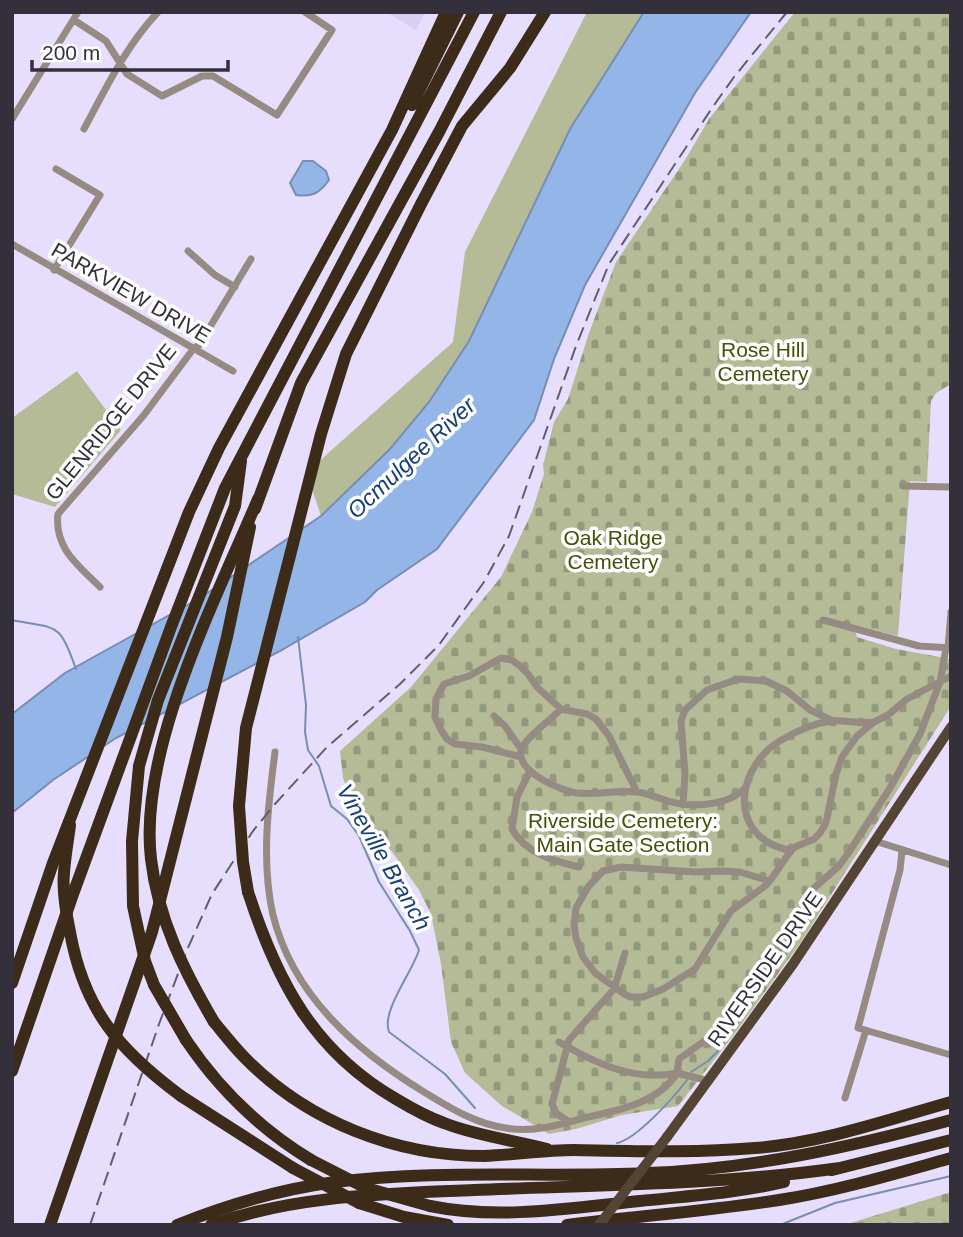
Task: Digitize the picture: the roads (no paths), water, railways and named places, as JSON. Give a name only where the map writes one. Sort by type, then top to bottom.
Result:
[{"type":"highway","points":[[12,983],[131,657],[189,512],[219,448],[392,130],[446,12]]},
{"type":"highway","points":[[392,130],[411,108],[458,12]]},
{"type":"highway","points":[[12,1070],[170,627],[225,488],[474,12]]},
{"type":"highway","points":[[501,12],[439,132],[301,383],[258,499],[189,664],[158,764],[153,803],[151,859],[165,921],[184,969],[214,1022],[245,1059],[284,1091],[324,1117],[388,1143],[420,1152],[482,1156],[554,1151],[755,1148],[839,1134],[951,1101]]},
{"type":"highway","points":[[545,12],[510,68],[462,126],[346,354],[321,434],[246,728],[239,806],[248,892],[268,949],[292,997],[319,1036],[356,1072],[390,1095],[443,1123],[554,1151]]},
{"type":"highway","points":[[241,461],[235,506],[158,700],[139,766],[132,841],[133,906],[145,961],[154,985],[205,1068],[240,1106],[266,1130],[311,1160],[366,1188],[454,1211],[488,1212],[582,1206],[750,1190],[951,1140]]},
{"type":"highway","points":[[50,1225],[152,932],[195,768],[258,499]]},
{"type":"highway","points":[[70,825],[64,875],[66,910],[74,954],[94,1005],[117,1040],[147,1071],[181,1096],[293,1168],[359,1203],[404,1217],[448,1225]]},
{"type":"highway","points":[[177,1225],[272,1195],[334,1182],[431,1176],[626,1174],[706,1169],[767,1162],[837,1149],[951,1120]]},
{"type":"highway","points":[[567,1225],[782,1200],[951,1158]]},
{"type":"highway","points":[[211,1225],[288,1204],[358,1196],[690,1183],[840,1168]]},
{"type":"main road","name":"RIVERSIDE DRIVE","points":[[599,1225],[709,1081],[793,964],[951,727]]},
{"type":"street","points":[[12,119],[78,12]]},
{"type":"street","points":[[84,129],[121,62],[142,30],[159,12]]},
{"type":"street","points":[[74,20],[106,41],[127,74],[162,96],[202,76],[213,76],[277,114],[332,30],[305,12]]},
{"type":"street","points":[[54,270],[100,195],[56,169]]},
{"type":"street","name":"PARKVIEW DRIVE","points":[[12,244],[233,371]]},
{"type":"street","points":[[188,251],[215,275],[235,287]]},
{"type":"street","name":"GLENRIDGE DRIVE","points":[[100,587],[78,566],[60,541],[57,530],[58,514],[144,415],[199,345],[251,260]]},
{"type":"street","points":[[903,486],[951,487]]},
{"type":"street","points":[[275,752],[266,829],[272,906],[283,942],[305,985],[320,1006],[344,1034],[370,1056],[466,1116],[509,1129],[556,1126],[642,1102],[661,1089],[677,1073],[679,1059],[716,1032],[761,975],[804,914],[814,888],[839,866],[904,764],[928,716],[940,682],[948,648],[951,612]]},
{"type":"street","points":[[823,620],[907,643],[948,648]]},
{"type":"street","points":[[521,753],[455,744],[447,739],[437,725],[434,709],[444,684],[469,676],[501,658],[520,666],[537,687],[561,709],[587,714],[604,727],[637,792]]},
{"type":"street","points":[[494,716],[505,726],[530,771],[555,786],[575,793],[637,792],[683,805],[731,798],[744,806],[755,833],[769,844],[792,850],[814,839],[826,823],[842,757],[857,736],[906,699],[951,676]]},
{"type":"street","points":[[683,805],[685,774],[681,721],[685,710],[699,695],[722,683],[751,678],[765,681],[778,686],[810,710],[833,721],[874,722]]},
{"type":"street","points":[[521,753],[561,709]]},
{"type":"street","points":[[810,710],[810,727]]},
{"type":"street","points":[[744,806],[745,788],[753,769],[770,747],[810,727],[833,721]]},
{"type":"street","points":[[852,723],[857,736]]},
{"type":"street","points":[[904,764],[921,773]]},
{"type":"street","points":[[530,771],[514,807],[512,829],[524,845],[536,852],[579,867]]},
{"type":"street","points":[[731,798],[745,788]]},
{"type":"street","points":[[890,788],[904,797]]},
{"type":"street","points":[[875,841],[951,866]]},
{"type":"street","points":[[769,881],[740,872],[685,872],[621,867],[603,871],[579,901],[574,925],[576,938],[587,965],[614,989],[631,997],[643,997],[689,975],[703,960],[731,911],[769,881],[792,850]]},
{"type":"street","points":[[902,852],[858,1028],[951,1055]]},
{"type":"street","points":[[569,1122],[556,1113],[552,1104],[569,1040],[614,989],[625,953]]},
{"type":"street","points":[[845,1098],[866,1030]]},
{"type":"street","points":[[559,1042],[597,1063],[626,1072],[668,1075],[677,1073],[709,1081]]},
{"type":"water","name":"Ocmulgee River","points":[[644,12],[751,12],[695,93],[585,285],[554,359],[534,420],[437,549],[377,590],[365,602],[278,652],[116,738],[53,780],[12,813],[12,714],[65,673],[200,598],[321,516],[390,449],[429,402],[469,341],[570,129]]},
{"type":"water","points":[[303,161],[313,161],[326,171],[329,180],[322,189],[311,195],[296,195],[290,183]]},
{"type":"waterway","points":[[12,620],[55,630],[65,642],[76,669]]},
{"type":"waterway","name":"Vineville Branch","points":[[298,637],[308,750],[319,766],[331,806],[347,819],[359,836],[379,882],[419,950],[393,1003],[389,1014],[389,1032],[445,1074],[475,1108]]},
{"type":"waterway","points":[[691,1072],[718,1051],[795,941]]},
{"type":"waterway","points":[[617,1143],[645,1126],[687,1080]]},
{"type":"waterway","points":[[780,1225],[835,1203],[951,1176]]},
{"type":"railway","points":[[90,1225],[159,1024],[212,894],[253,831],[275,804],[327,747],[400,684],[439,645],[484,582],[509,536],[576,346],[609,264],[712,108],[787,12]]},
{"type":"park label","name":"Rose Hill Cemetery","points":[[763,362]]},
{"type":"park label","name":"Oak Ridge Cemetery","points":[[613,550]]},
{"type":"park label","name":"Riverside Cemetery: Main Gate Section","points":[[623,833]]}]
